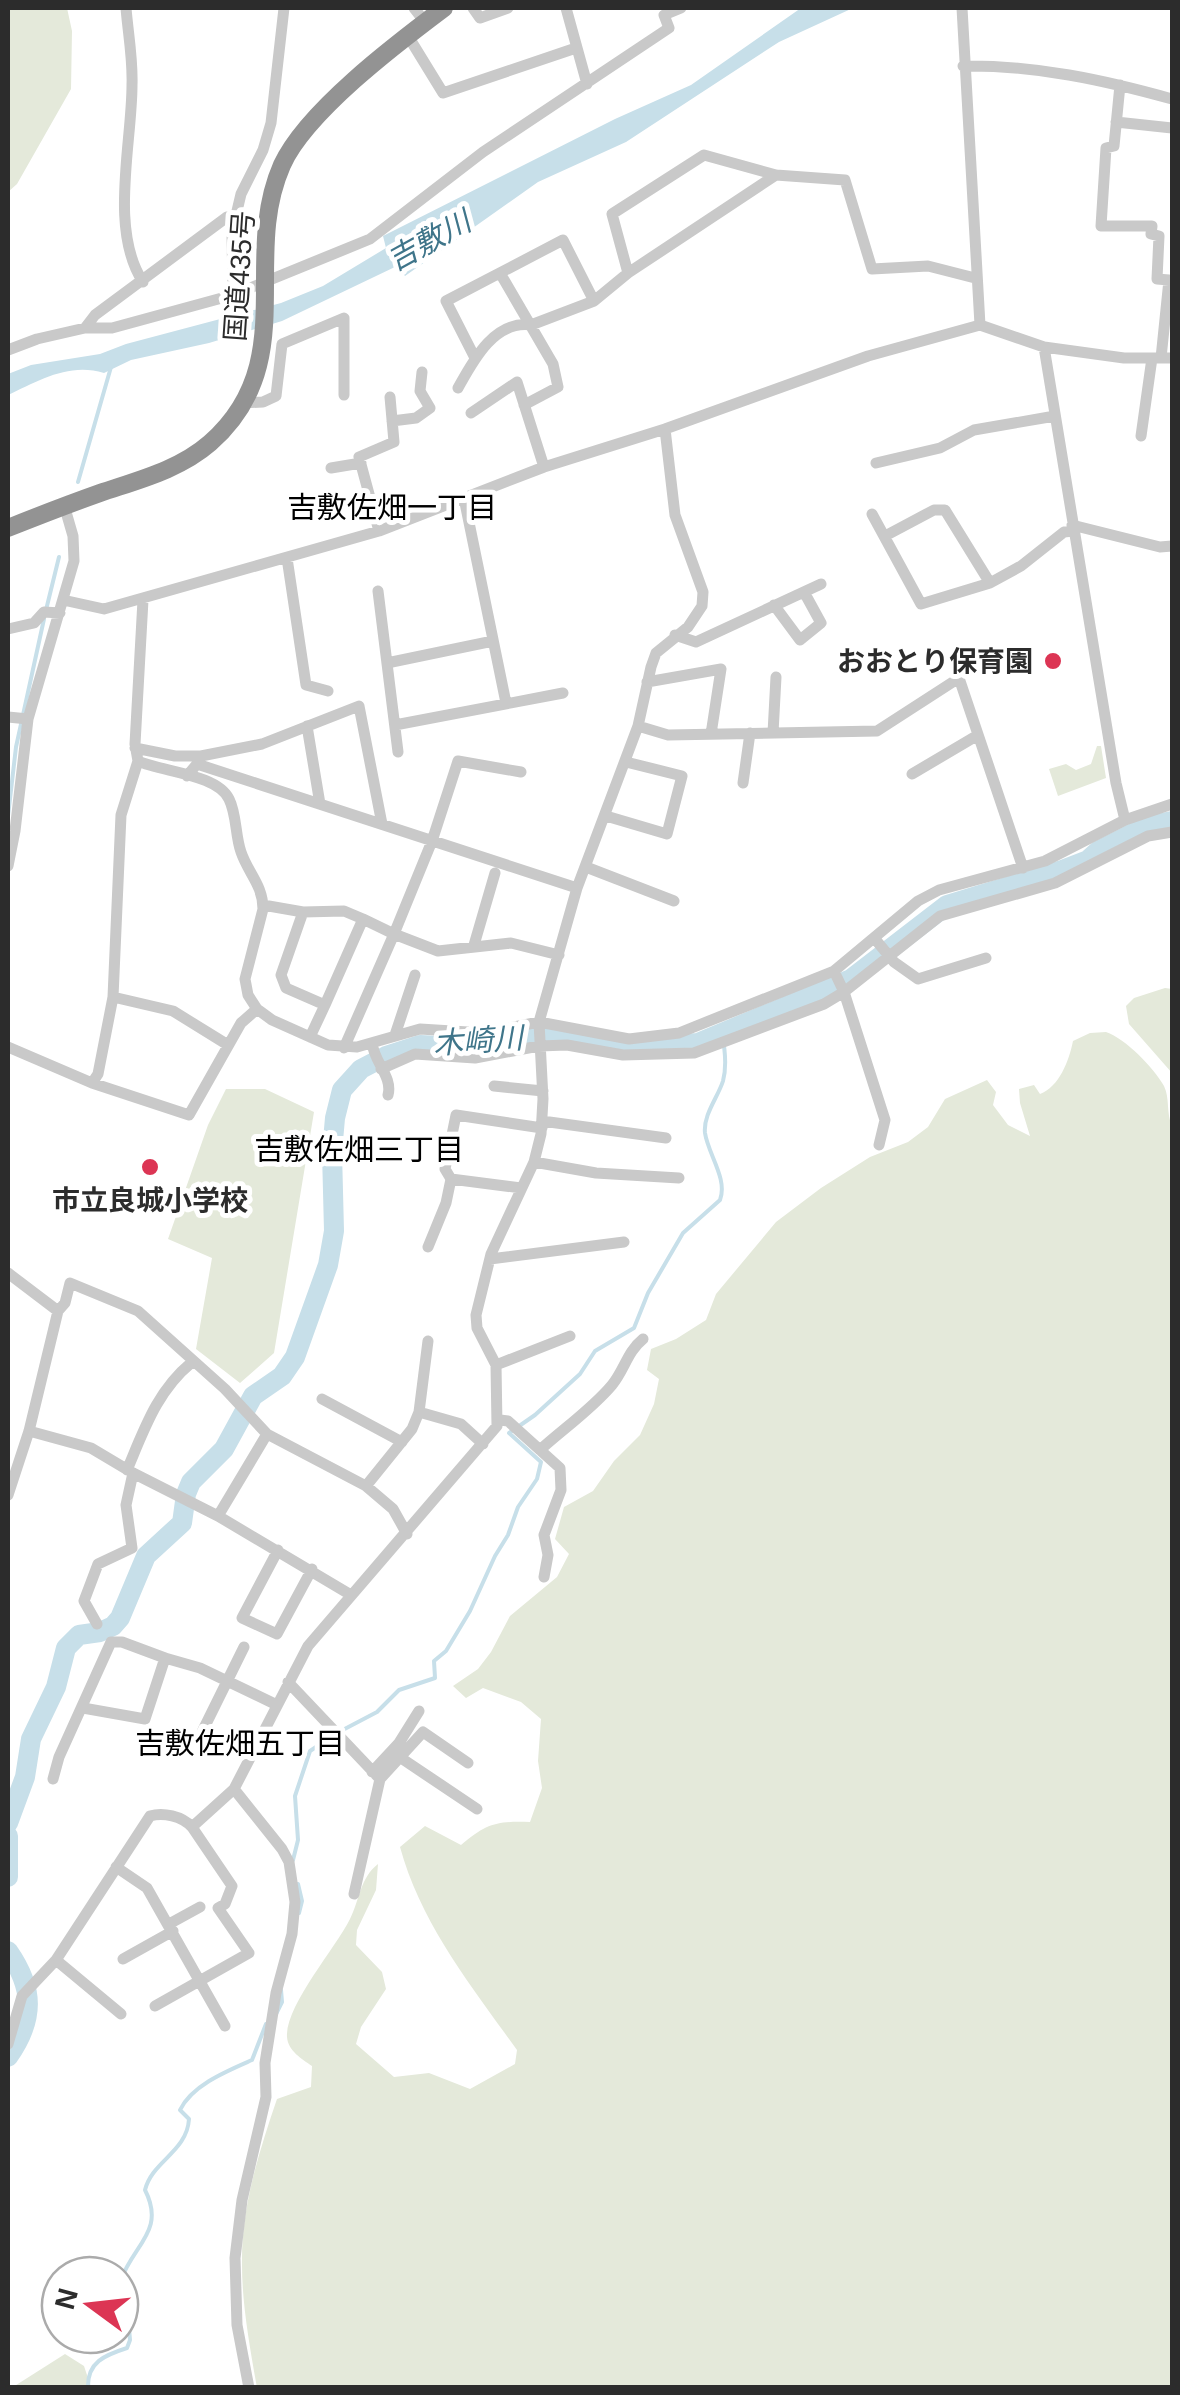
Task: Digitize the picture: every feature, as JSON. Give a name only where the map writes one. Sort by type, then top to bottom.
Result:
[{"type":"highway","name":"国道435号","points":[[8,528],[174,467],[218,435],[242,403],[262,352],[270,204],[292,145],[322,110],[408,36],[420,14],[444,8]]},
{"type":"street","points":[[126,8],[132,82],[124,199],[134,268],[143,282]]},
{"type":"street","points":[[233,295],[232,232],[241,194],[271,123],[284,8]]},
{"type":"street","points":[[474,8],[480,18],[508,8]]},
{"type":"street","points":[[566,8],[587,84]]},
{"type":"street","points":[[8,350],[85,328],[112,328],[267,285],[370,239],[483,152],[669,28],[664,16],[682,8]]},
{"type":"street","points":[[962,8],[980,325]]},
{"type":"street","points":[[408,36],[444,93],[576,48]]},
{"type":"street","points":[[964,66],[1004,66],[1120,85],[1172,99]]},
{"type":"street","points":[[1120,85],[1114,146],[1106,148],[1100,226],[1152,226],[1151,234],[1159,236],[1157,280],[1168,280],[1162,358],[1141,436]]},
{"type":"street","points":[[1116,122],[1172,128]]},
{"type":"street","points":[[628,273],[612,214],[704,155],[776,175],[844,180],[872,270],[928,266],[975,278]]},
{"type":"street","points":[[458,388],[474,358],[496,334],[594,301],[628,273],[776,175]]},
{"type":"street","points":[[85,328],[95,316],[227,217],[236,218]]},
{"type":"street","points":[[474,358],[446,301],[563,240],[594,301]]},
{"type":"street","points":[[500,273],[554,364],[558,387],[524,405]]},
{"type":"street","points":[[242,403],[263,402],[276,396],[282,344],[344,318],[344,395]]},
{"type":"street","points":[[8,629],[34,623],[44,612],[61,607],[104,609],[144,600],[379,531],[544,467],[666,429],[868,356],[980,325],[1044,347],[1124,358],[1162,358]]},
{"type":"street","points":[[1044,347],[1125,820]]},
{"type":"street","points":[[392,421],[416,418],[430,408],[420,391],[422,372]]},
{"type":"street","points":[[472,413],[517,382],[544,467]]},
{"type":"street","points":[[379,531],[359,457],[394,442],[390,398]]},
{"type":"street","points":[[876,463],[940,448],[974,430],[1055,416]]},
{"type":"street","points":[[192,1826],[234,1789],[308,1646],[500,1420],[496,1365],[476,1315],[490,1259],[534,1162],[542,1125],[539,1022],[577,888],[638,726],[656,653],[696,616],[704,592],[675,515],[666,429]]},
{"type":"street","points":[[331,468],[361,463]]},
{"type":"street","points":[[464,498],[506,703]]},
{"type":"street","points":[[8,866],[14,798],[28,719],[75,548],[64,505]]},
{"type":"street","points":[[885,536],[934,510],[945,510],[990,583]]},
{"type":"street","points":[[872,514],[921,604],[990,583],[1073,528],[1160,548],[1172,546]]},
{"type":"street","points":[[288,558],[306,685],[328,690]]},
{"type":"street","points":[[676,635],[696,642],[821,584]]},
{"type":"street","points":[[378,592],[398,752]]},
{"type":"street","points":[[774,606],[800,640],[821,623],[804,592]]},
{"type":"street","points":[[92,1083],[98,1074],[112,997],[122,816],[137,754],[144,600]]},
{"type":"street","points":[[387,663],[493,641]]},
{"type":"street","points":[[647,682],[722,669],[710,734]]},
{"type":"street","points":[[772,733],[776,677]]},
{"type":"street","points":[[638,726],[668,735],[877,731],[959,678],[1024,868]]},
{"type":"street","points":[[395,725],[562,693]]},
{"type":"street","points":[[187,776],[199,760],[262,744],[360,706],[382,824]]},
{"type":"street","points":[[8,718],[28,719]]},
{"type":"street","points":[[307,726],[320,804]]},
{"type":"street","points":[[743,783],[750,734]]},
{"type":"street","points":[[912,774],[978,736]]},
{"type":"street","points":[[137,754],[218,786],[231,802],[240,849],[260,887],[263,905],[244,980],[248,994],[257,1009],[272,1020],[344,1048],[420,1029],[484,1033],[539,1022],[630,1039],[679,1033],[834,971],[918,901],[939,890],[1024,868],[1125,820],[1172,804]]},
{"type":"street","points":[[137,754],[199,760],[577,888]]},
{"type":"street","points":[[344,1048],[432,841],[458,761],[521,772]]},
{"type":"street","points":[[606,816],[667,834],[682,776],[626,762]]},
{"type":"street","points":[[381,1069],[415,1054],[433,1052],[475,1058],[567,1044],[623,1055],[680,1054],[716,1046],[824,1004],[940,916],[1054,883],[1148,836],[1172,832]]},
{"type":"street","points":[[586,867],[674,901]]},
{"type":"street","points":[[474,945],[495,873]]},
{"type":"street","points":[[263,905],[302,912],[344,911],[438,951],[510,943],[558,955]]},
{"type":"street","points":[[302,912],[281,975],[286,988],[325,1005]]},
{"type":"street","points":[[310,1037],[364,919]]},
{"type":"street","points":[[875,939],[894,962],[918,979],[986,958]]},
{"type":"street","points":[[834,971],[885,1120],[879,1144]]},
{"type":"street","points":[[395,1035],[414,974]]},
{"type":"street","points":[[112,997],[172,1011],[228,1045]]},
{"type":"street","points":[[750,1004],[758,1027]]},
{"type":"street","points":[[8,1047],[92,1083],[188,1115],[241,1023],[257,1009]]},
{"type":"street","points":[[679,1033],[680,1054]]},
{"type":"street","points":[[372,1043],[389,1080],[388,1095]]},
{"type":"street","points":[[494,1086],[543,1092]]},
{"type":"street","points":[[428,1247],[446,1204],[450,1179],[445,1169],[456,1115],[666,1138]]},
{"type":"street","points":[[534,1162],[596,1173],[679,1178]]},
{"type":"street","points":[[450,1179],[521,1188]]},
{"type":"street","points":[[490,1259],[624,1242]]},
{"type":"street","points":[[8,1272],[58,1311]]},
{"type":"street","points":[[8,1494],[29,1431],[58,1311],[70,1283],[138,1312],[191,1363],[225,1389],[267,1434],[366,1486],[394,1510],[406,1534]]},
{"type":"street","points":[[496,1365],[570,1336]]},
{"type":"street","points":[[540,1450],[609,1389],[626,1368],[630,1350],[642,1339]]},
{"type":"street","points":[[366,1486],[402,1442],[419,1412],[428,1341]]},
{"type":"street","points":[[98,1624],[84,1601],[98,1564],[132,1548],[126,1505],[130,1471],[150,1415],[172,1378],[191,1363]]},
{"type":"street","points":[[322,1398],[402,1442]]},
{"type":"street","points":[[419,1412],[461,1424],[483,1444]]},
{"type":"street","points":[[500,1420],[508,1422],[560,1468],[560,1490],[544,1535],[548,1555],[544,1576]]},
{"type":"street","points":[[29,1431],[91,1448],[351,1594]]},
{"type":"street","points":[[218,1516],[267,1434]]},
{"type":"street","points":[[278,1550],[242,1618],[277,1634],[312,1569]]},
{"type":"street","points":[[53,1779],[59,1757],[111,1642],[122,1642],[200,1668],[277,1705]]},
{"type":"street","points":[[204,1730],[244,1646]]},
{"type":"street","points":[[83,1708],[144,1719],[165,1658]]},
{"type":"street","points":[[288,1682],[376,1775]]},
{"type":"street","points":[[354,1894],[376,1775],[420,1711]]},
{"type":"street","points":[[376,1775],[401,1758],[423,1732],[468,1763]]},
{"type":"street","points":[[401,1758],[477,1809]]},
{"type":"street","points":[[234,1789],[282,1848],[289,1862],[296,1902],[276,1993],[265,2063],[266,2097],[242,2200],[235,2258],[237,2326],[249,2388]]},
{"type":"street","points":[[8,2044],[26,1992],[56,1960],[150,1816],[160,1813],[192,1826],[232,1886],[225,1904],[218,1908],[249,1953],[155,2006]]},
{"type":"street","points":[[116,1868],[147,1888],[225,2026]]},
{"type":"street","points":[[123,1959],[200,1907]]},
{"type":"street","points":[[56,1960],[121,2014]]},
{"type":"shaded area","points":[[8,8],[67,8],[72,31],[71,89],[17,184],[8,192]]},
{"type":"shaded area","points":[[1097,746],[1101,746],[1106,778],[1058,796],[1049,769],[1066,764],[1076,770],[1091,764]]},
{"type":"shaded area","points":[[1172,989],[1172,1073],[1129,1024],[1126,1006],[1134,998]]},
{"type":"shaded area","points":[[1106,1032],[1130,1047],[1159,1079],[1166,1091],[1172,1126],[1172,2387],[257,2388],[242,2265],[252,2180],[277,2099],[311,2087],[312,2066],[288,2042],[294,2010],[343,1931],[364,1882],[378,1864],[376,1890],[357,1930],[356,1945],[382,1972],[386,1989],[361,2027],[356,2044],[394,2077],[429,2073],[470,2089],[515,2064],[517,2050],[434,1928],[400,1847],[425,1826],[461,1845],[493,1825],[530,1822],[542,1788],[538,1761],[541,1719],[521,1702],[483,1688],[466,1698],[453,1686],[478,1669],[510,1616],[557,1577],[569,1554],[555,1539],[564,1507],[593,1491],[614,1461],[640,1435],[654,1404],[659,1379],[647,1370],[651,1349],[706,1320],[716,1294],[776,1222],[870,1157],[908,1142],[928,1127],[945,1099],[987,1080],[996,1092],[993,1105],[1008,1125],[1030,1136],[1019,1089],[1034,1085],[1040,1094],[1047,1091],[1062,1072],[1073,1041],[1090,1033]]},
{"type":"shaded area","points":[[226,1089],[265,1089],[314,1112],[274,1353],[240,1383],[196,1349],[212,1258],[168,1239],[208,1125]]},
{"type":"shaded area","points":[[67,2355],[84,2366],[91,2387],[13,2387]]},
{"type":"water","name":"吉敷川","points":[[801,8],[853,8],[779,42],[626,142],[538,182],[405,276],[397,266],[282,321],[209,343],[131,360],[104,373],[66,371],[8,395],[8,374],[31,365],[100,354],[281,303],[323,286],[386,248],[383,236],[691,85]]},
{"type":"waterway","points":[[78,482],[111,367]]},
{"type":"waterway","points":[[46,610],[59,557]]},
{"type":"waterway","points":[[8,816],[16,747],[44,619]]},
{"type":"waterway","name":"木崎川","points":[[8,1823],[25,1777],[31,1739],[56,1687],[66,1648],[79,1635],[100,1632],[120,1618],[146,1556],[182,1523],[191,1482],[224,1449],[253,1396],[282,1376],[295,1357],[328,1265],[334,1231],[335,1118],[342,1090],[361,1069],[420,1045],[481,1048],[548,1035],[625,1048],[698,1043],[851,979],[947,905],[1062,870],[1088,860],[1147,826],[1172,821]]},
{"type":"waterway","points":[[293,1860],[298,1840],[295,1796],[310,1751],[377,1712],[399,1690],[435,1678],[434,1661],[446,1651],[470,1611],[518,1507],[537,1479],[541,1462],[509,1433],[580,1374],[595,1351],[634,1328],[648,1293],[683,1233],[720,1200],[721,1184],[705,1126],[724,1075],[722,1034]]},
{"type":"waterway","name":"木崎川","points":[[8,1836],[8,1877]]},
{"type":"waterway","points":[[298,1884],[302,1901],[299,1913]]},
{"type":"waterway","name":"木崎川","points":[[8,1951],[23,1978],[28,2004],[23,2030],[8,2057]]},
{"type":"waterway","points":[[276,2014],[282,2002],[281,1990]]},
{"type":"waterway","points":[[88,2388],[94,2366],[127,2348],[130,2340],[128,2317],[134,2303],[121,2280],[150,2227],[152,2216],[145,2190],[149,2180],[187,2130],[189,2119],[180,2110],[201,2086],[252,2060],[266,2024]]},
{"type":"place","name":"おおとり保育園","points":[[1053,661]]},
{"type":"place","name":"市立良城小学校","points":[[150,1167]]},
{"type":"district","name":"吉敷佐畑一丁目","points":[[392,508]]},
{"type":"district","name":"吉敷佐畑三丁目","points":[[359,1150]]},
{"type":"district","name":"吉敷佐畑五丁目","points":[[240,1744]]}]
